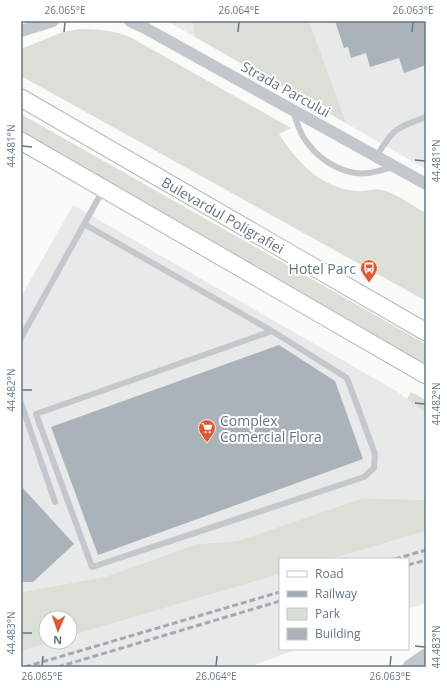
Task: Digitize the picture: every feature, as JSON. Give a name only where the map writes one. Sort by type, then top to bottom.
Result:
[{"type":"main road","name":"Bulevardul Poligrafiei","points":[[21,98],[426,332]]},
{"type":"main road","points":[[21,141],[426,374]]},
{"type":"street","points":[[21,31],[53,21]]},
{"type":"street","name":"Strada Parcului","points":[[130,21],[147,24],[292,110],[426,184]]},
{"type":"street","points":[[410,667],[426,656]]},
{"type":"lane","points":[[292,110],[308,145],[332,165],[352,172],[361,173],[394,166]]},
{"type":"lane","points":[[376,157],[389,136],[398,127],[426,117]]},
{"type":"lane","points":[[21,338],[103,188]]},
{"type":"lane","points":[[84,224],[272,330],[347,378],[375,454],[374,468],[364,477],[92,567],[36,414],[272,330]]},
{"type":"lane","points":[[21,403],[55,502]]},
{"type":"shaded area","points":[[167,21],[426,21],[426,169]]},
{"type":"shaded area","points":[[73,205],[398,392],[426,414],[426,500],[363,498],[238,541],[197,544],[105,577],[21,592],[21,297]]},
{"type":"shaded area","points":[[426,531],[426,603],[409,609],[409,558],[334,558]]},
{"type":"shaded area","points":[[279,574],[279,650],[295,650],[249,667],[21,667],[21,651],[38,646],[38,650],[78,650],[78,634]]},
{"type":"green space","points":[[193,21],[309,21],[346,123],[195,37]]},
{"type":"green space","points":[[79,29],[105,30],[130,37],[291,128],[279,134],[302,163],[320,179],[342,189],[355,191],[376,189],[382,190],[399,197],[426,213],[426,301],[21,76],[21,49],[63,32]]},
{"type":"green space","points":[[21,114],[426,344],[426,361],[424,365],[21,136]]},
{"type":"green space","points":[[411,392],[426,400],[426,414],[407,399]]},
{"type":"green space","points":[[363,498],[426,500],[426,531],[334,558],[279,558],[279,574],[78,634],[78,610],[38,610],[38,646],[21,651],[21,592],[105,577],[197,544],[238,541]]},
{"type":"building","points":[[335,21],[426,21],[426,65],[404,73],[399,58],[370,67],[366,53],[351,58],[348,47],[344,48]]},
{"type":"building","name":"Complex Comercial Flora","points":[[279,345],[335,381],[363,459],[98,555],[51,427]]},
{"type":"building","points":[[21,486],[74,544],[33,582],[21,582]]},
{"type":"railway","points":[[398,558],[426,550]]},
{"type":"railway","points":[[409,565],[426,560]]},
{"type":"railway","points":[[25,667],[279,592]]},
{"type":"railway","points":[[58,667],[279,601]]},
{"type":"place","name":"Hotel Parc","points":[[369,283]]},
{"type":"place","name":"Complex Comercial Flora","points":[[207,443]]}]
